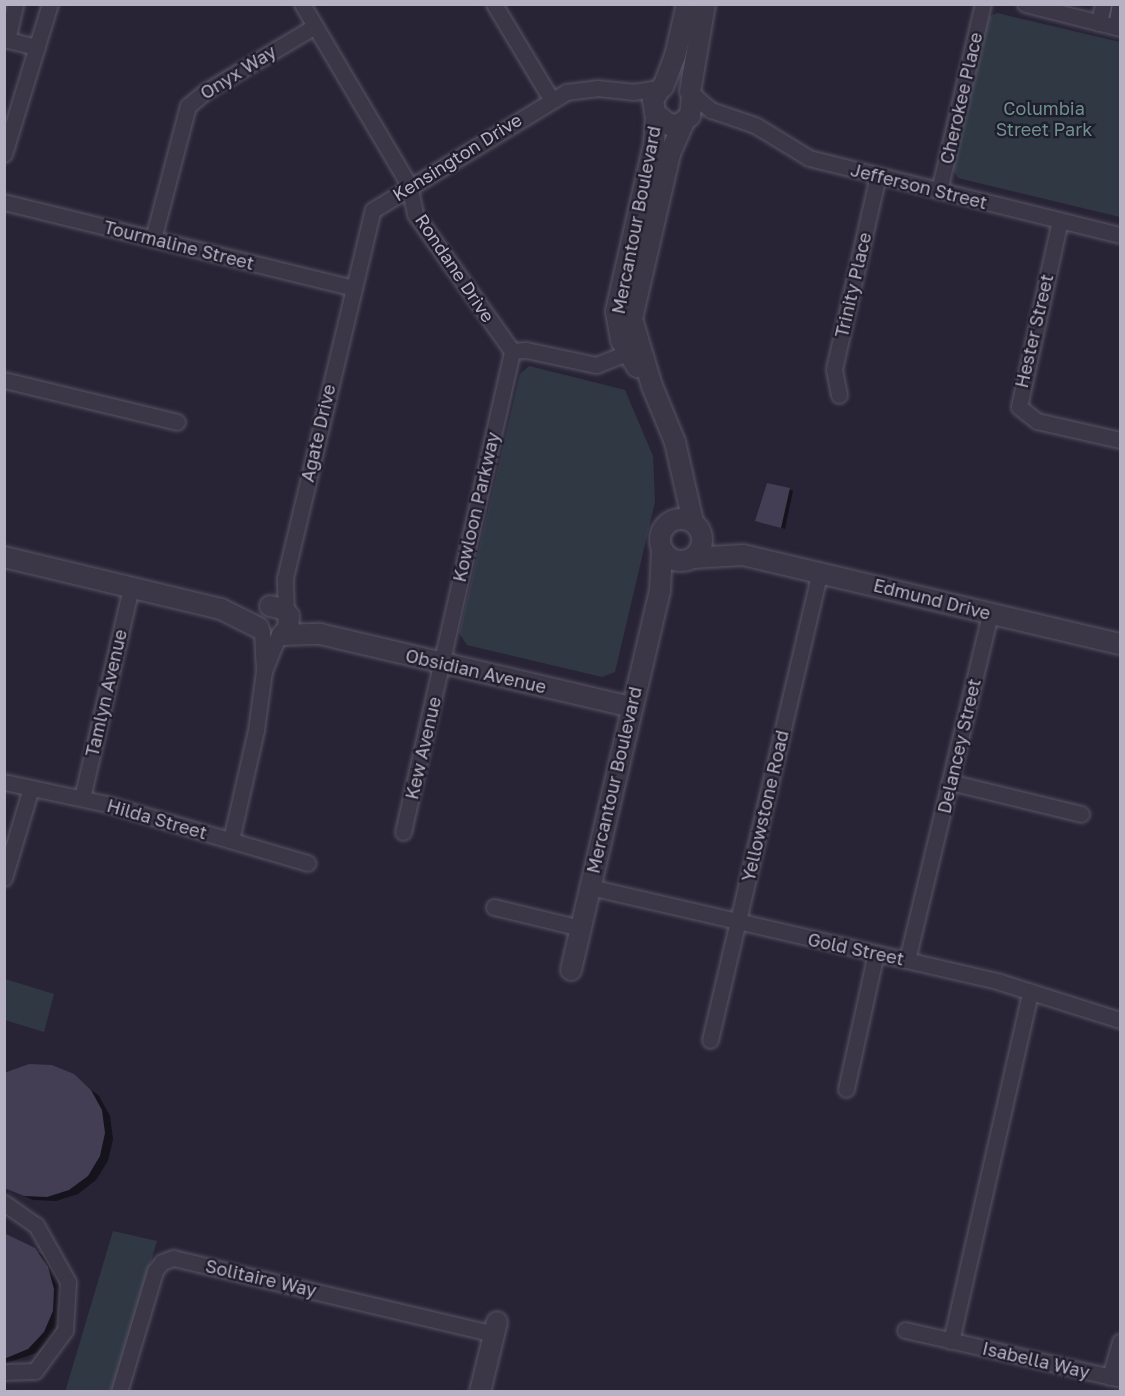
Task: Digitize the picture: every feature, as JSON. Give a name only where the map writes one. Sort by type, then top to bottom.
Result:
[{"type":"street","points":[[15,4],[6,39],[37,46]]},
{"type":"street","points":[[4,154],[9,121],[50,4]]},
{"type":"street","name":"Rondane Drive","points":[[302,4],[409,185],[415,214],[512,351]]},
{"type":"street","points":[[494,4],[551,99]]},
{"type":"street","points":[[687,4],[675,56],[653,100],[656,114],[670,125],[685,121],[693,110],[691,94],[705,4]]},
{"type":"street","name":"Cherokee Place","points":[[939,191],[983,4]]},
{"type":"street","points":[[1025,4],[1118,27],[1120,5]]},
{"type":"street","points":[[1099,23],[1103,4]]},
{"type":"street","name":"Onyx Way","points":[[153,239],[188,106],[206,90],[315,26]]},
{"type":"street","points":[[661,88],[680,85],[691,94]]},
{"type":"street","name":"Kensington Drive","points":[[352,288],[372,210],[409,185],[551,99],[586,88],[618,92],[661,88]]},
{"type":"street","name":"Kensington Drive","points":[[618,92],[656,114]]},
{"type":"street","name":"Jefferson Street","points":[[691,94],[725,117],[754,125],[810,158],[1120,235]]},
{"type":"street","name":"Mercantour Boulevard","points":[[656,114],[650,160],[616,311],[618,331],[634,350],[675,442],[682,482],[697,527]]},
{"type":"street","name":"Jefferson Street","points":[[685,121],[725,117]]},
{"type":"street","name":"Mercantour Boulevard","points":[[634,350],[632,315],[670,154],[685,121]]},
{"type":"street","name":"Trinity Place","points":[[839,395],[834,369],[878,176]]},
{"type":"street","name":"Tourmaline Street","points":[[4,202],[352,288]]},
{"type":"street","name":"Hester Street","points":[[1060,220],[1021,385],[1019,407],[1037,421],[1120,440]]},
{"type":"street","name":"Agate Drive","points":[[278,610],[352,288]]},
{"type":"street","points":[[512,351],[526,350],[591,365],[634,350]]},
{"type":"street","name":"Kowloon Parkway","points":[[442,663],[512,351]]},
{"type":"street","points":[[4,381],[177,422]]},
{"type":"street","name":"Mercantour Boulevard","points":[[670,522],[682,482]]},
{"type":"street","points":[[682,519],[743,555],[675,560],[662,549],[662,531],[670,522],[682,519]]},
{"type":"street","points":[[690,559],[703,543],[697,527]]},
{"type":"street","name":"Mercantour Boulevard","points":[[571,970],[660,591],[662,549]]},
{"type":"street","name":"Edmund Drive","points":[[743,555],[1120,644]]},
{"type":"street","name":"Obsidian Avenue","points":[[4,557],[222,609],[278,610],[320,634]]},
{"type":"street","name":"Mercantour Boulevard","points":[[660,591],[690,559]]},
{"type":"street","name":"Yellowstone Road","points":[[710,1040],[820,572]]},
{"type":"street","name":"Tamlyn Avenue","points":[[82,798],[131,587]]},
{"type":"street","name":"Obsidian Avenue","points":[[222,609],[270,633],[320,634],[631,707]]},
{"type":"street","points":[[231,840],[254,745],[270,633],[260,614],[278,610],[288,629],[270,633]]},
{"type":"street","name":"Delancey Street","points":[[907,960],[990,613]]},
{"type":"street","name":"Kew Avenue","points":[[403,832],[442,663]]},
{"type":"street","name":"Hilda Street","points":[[4,782],[82,798],[308,863]]},
{"type":"street","points":[[950,782],[1081,814]]},
{"type":"street","points":[[4,878],[31,788]]},
{"type":"street","name":"Gold Street","points":[[590,887],[907,960],[1030,992],[1120,1020]]},
{"type":"street","points":[[494,908],[580,928]]},
{"type":"street","points":[[846,1089],[876,953]]},
{"type":"street","points":[[951,1341],[1030,992]]},
{"type":"street","points":[[4,1203],[36,1225],[68,1282],[65,1330],[35,1371],[4,1372]]},
{"type":"street","name":"Solitaire Way","points":[[119,1392],[155,1271],[162,1262],[173,1258],[496,1328]]},
{"type":"street","points":[[480,1392],[496,1328]]},
{"type":"street","name":"Isabella Way","points":[[905,1330],[1115,1378]]},
{"type":"street","points":[[1115,1378],[1120,1341]]},
{"type":"green space","name":"Columbia Street Park","points":[[997,13],[1120,42],[1120,217],[958,178],[953,170],[989,17]]},
{"type":"green space","points":[[529,366],[625,390],[653,456],[655,502],[615,672],[602,677],[467,645],[459,633],[520,374]]},
{"type":"green space","points":[[5,979],[54,994],[44,1032],[5,1020]]},
{"type":"green space","points":[[113,1231],[157,1241],[112,1391],[65,1392]]},
{"type":"building","points":[[767,483],[790,488],[781,528],[755,521]]},
{"type":"building","points":[[29,1064],[52,1065],[74,1074],[91,1090],[102,1110],[105,1133],[100,1156],[88,1176],[69,1190],[47,1197],[24,1196],[4,1188],[4,1073]]},
{"type":"building","points":[[4,1233],[35,1248],[48,1267],[54,1289],[53,1311],[44,1332],[28,1349],[4,1359]]}]
